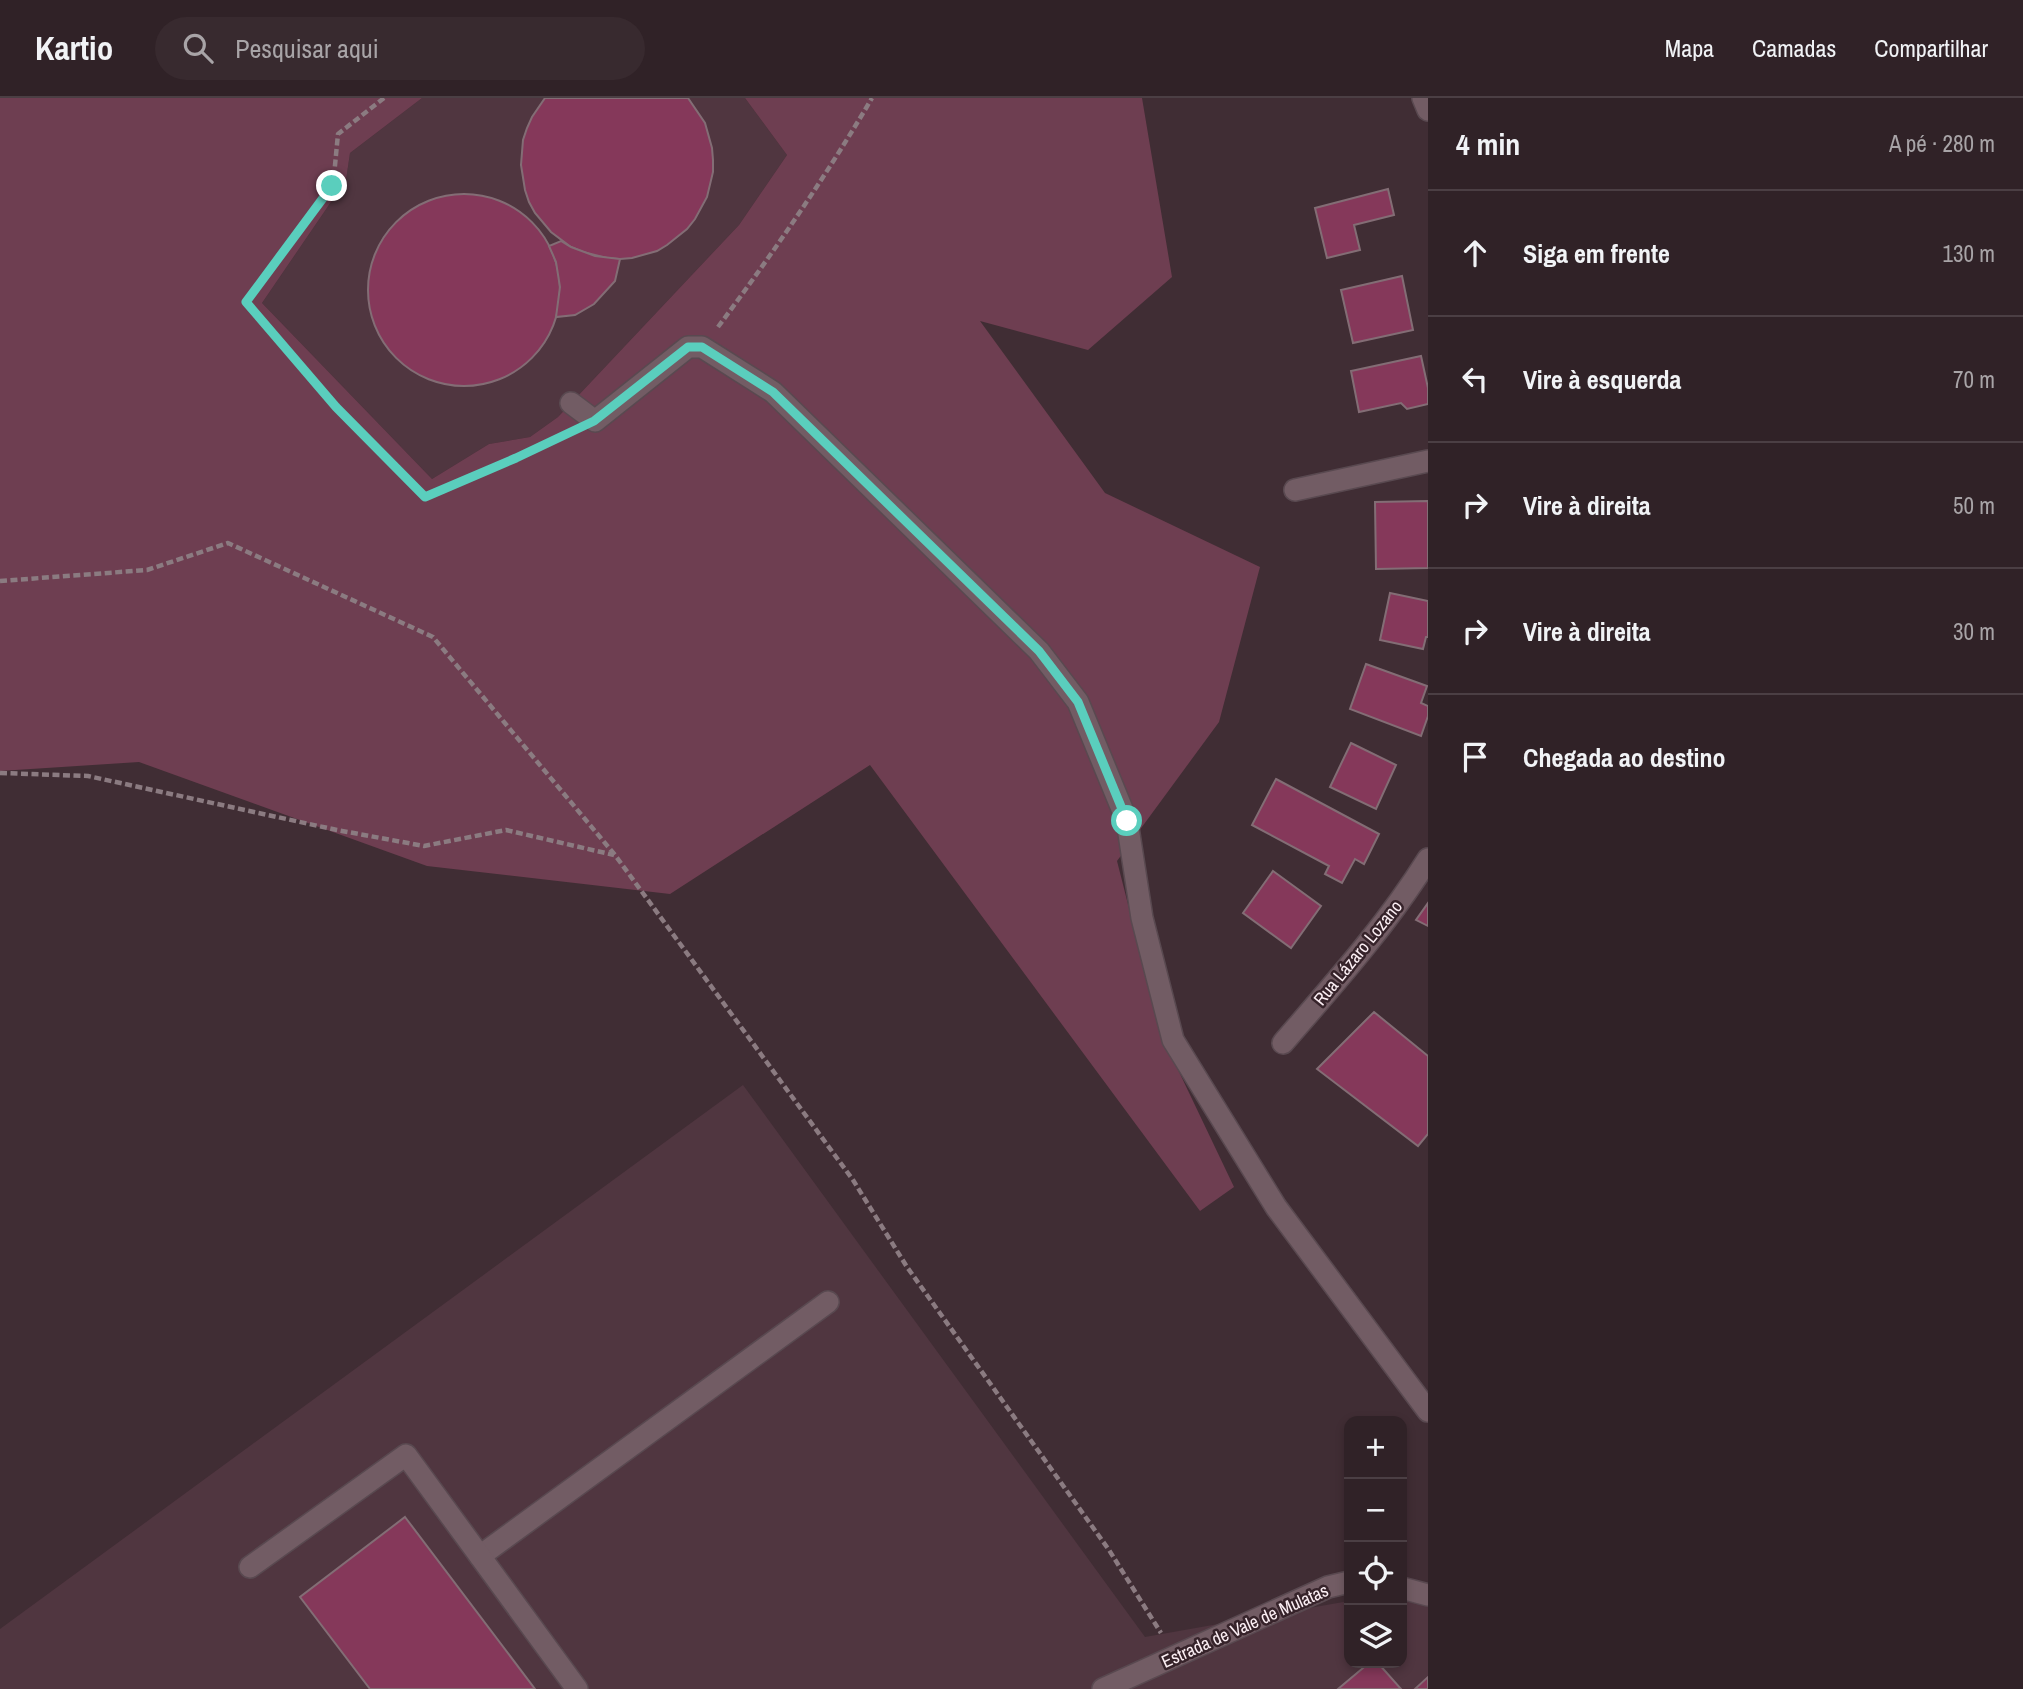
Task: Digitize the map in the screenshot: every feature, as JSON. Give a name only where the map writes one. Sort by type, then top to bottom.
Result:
[{"type":"street","points":[[1423,98],[1428,110]]},
{"type":"street","points":[[571,403],[594,421],[688,347],[702,347],[773,392],[1039,651],[1078,702],[1127,821],[1142,918],[1172,1040],[1276,1206],[1428,1411]]},
{"type":"street","points":[[1294,490],[1428,461]]},
{"type":"street","name":"Rua Lázaro Lozano","points":[[1283,1043],[1377,933],[1428,859]]},
{"type":"street","points":[[480,1556],[828,1302]]},
{"type":"street","points":[[250,1567],[406,1455],[578,1689]]},
{"type":"street","name":"Estrada de Vale de Mulatas","points":[[1103,1689],[1328,1587],[1344,1583]]},
{"type":"street","points":[[1407,1589],[1428,1595]]},
{"type":"path","points":[[384,98],[338,134],[332,186],[246,302],[336,407],[425,497],[594,421]]},
{"type":"path","points":[[702,347],[772,256],[872,98]]},
{"type":"path","points":[[0,581],[147,570],[228,543],[433,637],[615,855],[853,1180],[907,1267],[1109,1550],[1175,1656]]},
{"type":"path","points":[[0,773],[88,776],[424,846],[506,831],[615,855]]},
{"type":"shaded area","points":[[0,98],[422,98],[350,153],[346,180],[262,303],[432,479],[489,444],[530,437],[558,417],[739,225],[787,155],[745,98],[1142,98],[1172,277],[1088,350],[980,321],[1105,493],[1260,567],[1219,722],[1117,861],[1161,1034],[1234,1187],[1200,1211],[870,765],[670,894],[427,866],[139,762],[0,771]]},
{"type":"shaded area","points":[[422,98],[745,98],[787,155],[739,225],[558,417],[530,437],[489,444],[432,479],[262,303],[346,180],[350,153]]},
{"type":"shaded area","points":[[464,194],[501,201],[532,222],[553,253],[560,290],[553,327],[532,358],[501,379],[464,386],[427,379],[396,358],[375,327],[368,290],[375,253],[396,222],[427,201]]},
{"type":"shaded area","points":[[743,1085],[1145,1637],[1344,1602],[1344,1668],[1407,1668],[1407,1599],[1414,1600],[1428,1606],[1428,1689],[0,1689],[0,1629]]},
{"type":"building","points":[[545,98],[688,98],[705,123],[712,148],[713,172],[707,197],[687,229],[657,251],[620,259],[583,252],[571,247],[551,232],[529,202],[521,165],[527,128]]},
{"type":"building","points":[[1388,189],[1394,215],[1354,225],[1360,250],[1327,258],[1315,208]]},
{"type":"building","points":[[464,194],[501,201],[532,222],[553,253],[560,290],[553,327],[532,358],[501,379],[464,386],[427,379],[396,358],[375,327],[368,290],[375,253],[396,222],[427,201]]},
{"type":"building","points":[[561,241],[595,256],[620,259],[615,281],[594,304],[575,315],[556,317],[560,287],[556,262],[549,246]]},
{"type":"building","points":[[1402,276],[1413,330],[1353,343],[1341,290]]},
{"type":"building","points":[[1421,356],[1428,388],[1428,404],[1407,409],[1401,403],[1359,412],[1351,371]]},
{"type":"building","points":[[1428,501],[1428,568],[1376,569],[1375,502]]},
{"type":"building","points":[[1390,593],[1428,601],[1428,637],[1423,649],[1380,640]]},
{"type":"building","points":[[1366,664],[1427,686],[1421,703],[1428,706],[1428,716],[1421,736],[1350,709]]},
{"type":"building","points":[[1351,743],[1396,765],[1376,809],[1330,787]]},
{"type":"building","points":[[1276,779],[1379,834],[1364,864],[1355,859],[1342,883],[1325,874],[1329,866],[1252,825]]},
{"type":"building","points":[[1273,871],[1321,906],[1291,948],[1243,913]]},
{"type":"building","points":[[1428,903],[1428,926],[1416,920]]},
{"type":"building","points":[[1374,1012],[1428,1056],[1428,1134],[1418,1146],[1317,1069]]},
{"type":"building","points":[[405,1517],[535,1689],[370,1689],[300,1597]]},
{"type":"building","points":[[1363,1668],[1382,1668],[1401,1689],[1338,1689]]},
{"type":"building","points":[[1428,1677],[1428,1689],[1415,1689]]},
{"type":"route","points":[[332,186],[246,302],[336,407],[425,497],[594,421],[688,347],[702,347],[773,392],[1039,651],[1078,702],[1127,821]]}]
